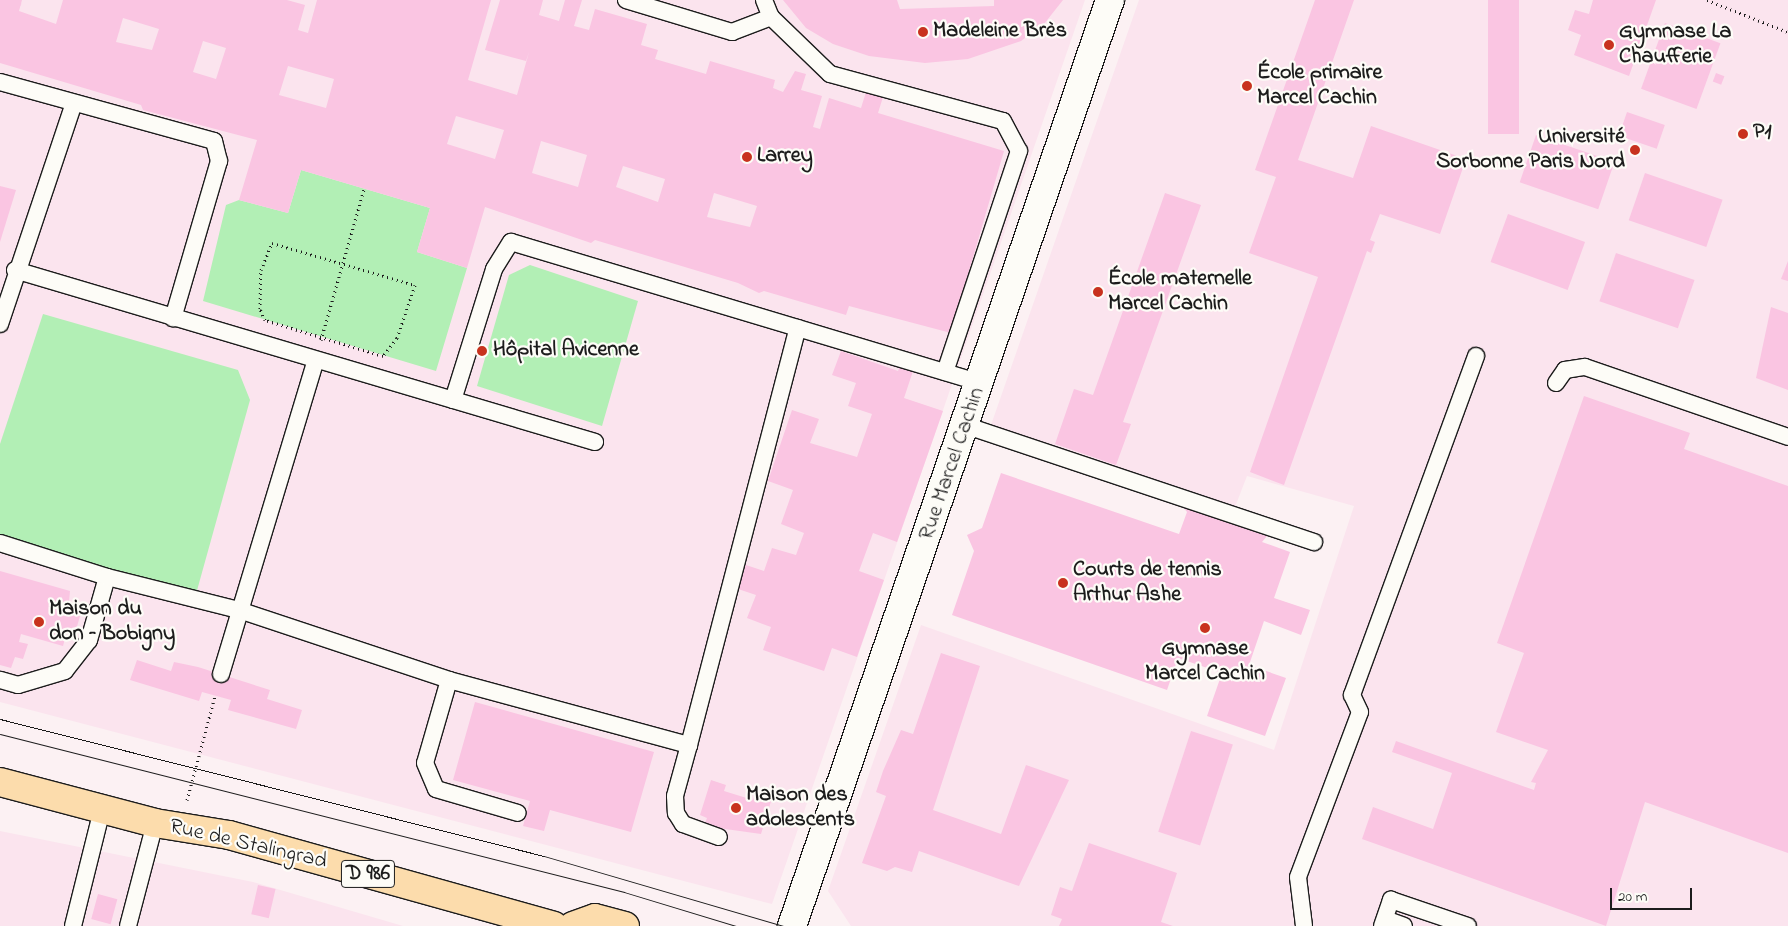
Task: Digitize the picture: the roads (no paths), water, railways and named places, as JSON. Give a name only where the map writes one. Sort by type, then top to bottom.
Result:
[{"type":"main road","name":"Rue de Stalingrad","points":[[0,782],[168,826],[229,836],[554,926]]},
{"type":"main road","points":[[573,926],[595,918],[625,926]]},
{"type":"street","name":"Rue Marcel Cachin","points":[[792,926],[982,383],[1110,0]]},
{"type":"lane","points":[[626,0],[732,32],[771,17]]},
{"type":"lane","points":[[764,0],[771,17],[830,74],[1003,121],[1019,151],[945,372]]},
{"type":"lane","points":[[0,82],[214,141],[219,162],[173,318]]},
{"type":"lane","points":[[0,324],[15,270],[74,103]]},
{"type":"lane","points":[[453,400],[494,269],[511,242],[982,383]]},
{"type":"lane","points":[[15,270],[315,362],[595,442]]},
{"type":"lane","points":[[720,837],[683,824],[676,813],[675,796],[798,328]]},
{"type":"lane","points":[[1304,926],[1298,877],[1360,712],[1352,695],[1476,356]]},
{"type":"lane","points":[[221,674],[242,612],[315,362]]},
{"type":"lane","points":[[1556,383],[1566,370],[1585,367],[1788,437]]},
{"type":"lane","points":[[967,426],[1314,542]]},
{"type":"lane","points":[[0,543],[107,577],[242,612],[449,680],[689,746]]},
{"type":"lane","points":[[0,680],[18,685],[65,671],[89,640],[107,577]]},
{"type":"lane","points":[[449,680],[425,763],[436,789],[518,812]]},
{"type":"lane","points":[[73,926],[102,810]]},
{"type":"lane","points":[[128,926],[135,903],[168,826]]},
{"type":"lane","points":[[1404,926],[1384,923],[1391,900],[1468,926]]},
{"type":"tram line","points":[[0,719],[544,856],[784,926]]},
{"type":"tram line","points":[[0,734],[624,892],[736,926]]},
{"type":"place","name":"Madeleine Brès","points":[[923,32]]},
{"type":"place","name":"Gymnase La Chaufferie","points":[[1609,45]]},
{"type":"place","name":"École primaire Marcel Cachin","points":[[1247,86]]},
{"type":"place","name":"P1","points":[[1743,134]]},
{"type":"place","name":"Université Sorbonne Paris Nord","points":[[1635,150]]},
{"type":"place","name":"Larrey","points":[[747,157]]},
{"type":"place","name":"École maternelle Marcel Cachin","points":[[1098,292]]},
{"type":"place","name":"Hôpital Avicenne","points":[[482,351]]},
{"type":"place","name":"Courts de tennis Arthur Ashe","points":[[1063,583]]},
{"type":"place","name":"Maison du don – Bobigny","points":[[39,622]]},
{"type":"place","name":"Gymnase Marcel Cachin","points":[[1205,628]]},
{"type":"place","name":"Maison des adolescents","points":[[736,808]]}]
